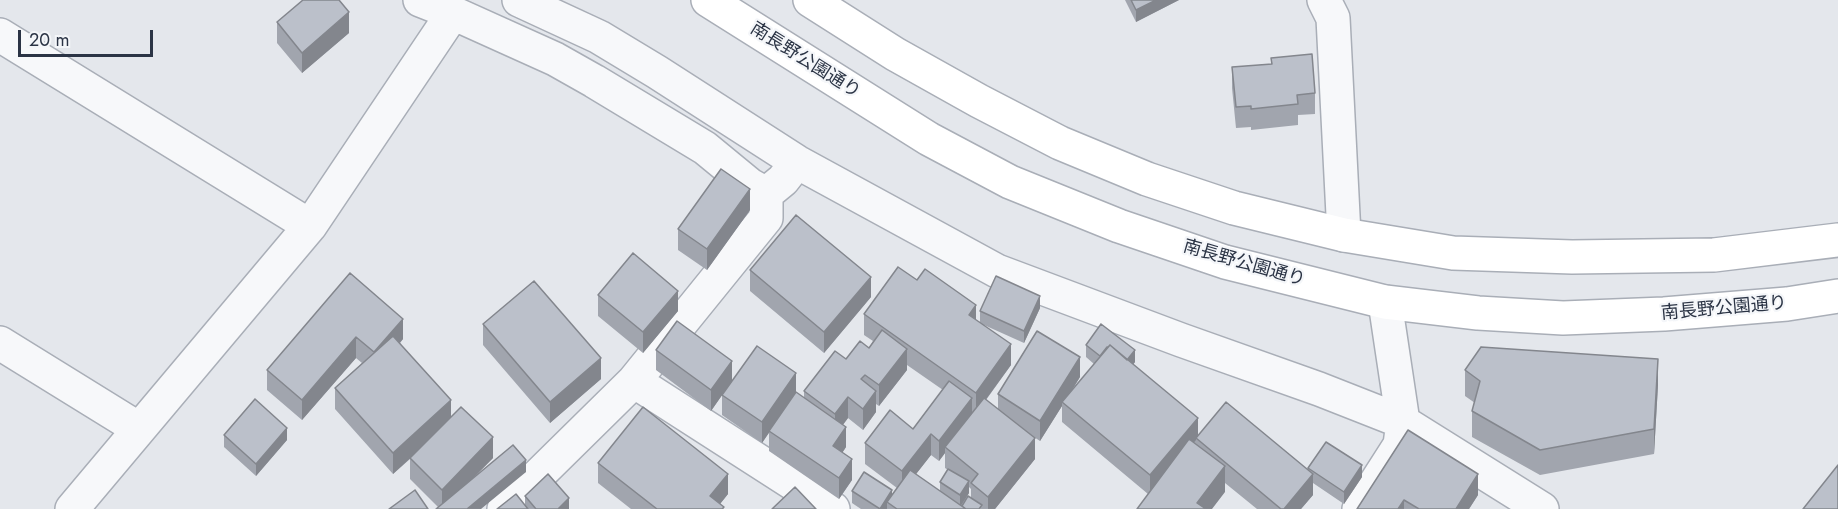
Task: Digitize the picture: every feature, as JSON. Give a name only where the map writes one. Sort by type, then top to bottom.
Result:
[{"type":"street","points":[[420,0],[555,59],[705,148],[750,185],[766,194]]},
{"type":"street","points":[[519,0],[599,37],[797,162],[997,271],[1403,422],[1542,509]]},
{"type":"street","name":"南長野公園通り","points":[[708,0],[929,139],[1010,182],[1119,226],[1225,262],[1385,302],[1478,313],[1563,318],[1664,314],[1787,304],[1838,296]]},
{"type":"street","points":[[810,0],[906,60],[1060,143],[1147,179],[1234,208],[1344,236],[1453,253],[1572,257],[1713,255],[1838,240]]},
{"type":"street","points":[[1324,0],[1333,18],[1344,236]]},
{"type":"street","points":[[72,509],[310,226],[453,13]]},
{"type":"street","points":[[0,35],[310,226]]},
{"type":"street","points":[[766,194],[783,180],[797,162]]},
{"type":"street","points":[[504,509],[634,381],[766,218],[766,194]]},
{"type":"street","points":[[1359,509],[1400,445],[1403,422],[1385,302]]},
{"type":"street","points":[[0,343],[139,429]]},
{"type":"street","points":[[634,381],[833,509]]},
{"type":"building","points":[[303,0],[339,0],[349,12],[302,53],[277,22]]},
{"type":"building","points":[[1131,0],[1156,0],[1136,10]]},
{"type":"building","points":[[1312,54],[1315,93],[1297,95],[1298,104],[1251,109],[1251,106],[1236,107],[1232,67],[1272,64],[1271,58]]},
{"type":"building","points":[[721,169],[750,189],[707,249],[678,229]]},
{"type":"building","points":[[796,215],[871,277],[824,332],[750,270]]},
{"type":"building","points":[[633,253],[678,291],[643,332],[598,295]]},
{"type":"building","points":[[898,267],[917,280],[925,269],[976,305],[969,315],[1011,344],[976,393],[864,314]]},
{"type":"building","points":[[350,273],[403,319],[374,352],[356,337],[302,400],[267,370]]},
{"type":"building","points":[[996,276],[1040,296],[1024,331],[980,311]]},
{"type":"building","points":[[534,281],[601,358],[550,402],[483,324]]},
{"type":"building","points":[[677,321],[732,361],[711,390],[656,350]]},
{"type":"building","points":[[1101,324],[1135,350],[1127,360],[1110,345],[1100,356],[1086,345]]},
{"type":"building","points":[[882,330],[907,349],[879,385],[865,375],[861,379],[876,391],[863,409],[848,397],[835,414],[804,391],[835,351],[846,359],[860,341],[869,348]]},
{"type":"building","points":[[1037,331],[1080,357],[1040,421],[998,394]]},
{"type":"building","points":[[393,336],[451,400],[393,453],[335,388]]},
{"type":"building","points":[[1110,345],[1198,418],[1150,475],[1062,402]]},
{"type":"building","points":[[757,346],[796,373],[762,422],[722,395]]},
{"type":"building","points":[[1481,347],[1658,359],[1654,429],[1540,450],[1472,411],[1480,381],[1465,370]]},
{"type":"building","points":[[949,381],[972,398],[939,441],[931,434],[902,471],[865,443],[890,410],[913,429]]},
{"type":"building","points":[[796,392],[846,427],[833,446],[852,459],[839,478],[769,431]]},
{"type":"building","points":[[984,398],[1035,438],[988,497],[971,483],[978,474],[945,447]]},
{"type":"building","points":[[255,399],[287,428],[256,464],[224,435]]},
{"type":"building","points":[[1226,402],[1313,474],[1284,509],[1281,509],[1196,438]]},
{"type":"building","points":[[461,407],[493,437],[442,490],[410,458]]},
{"type":"building","points":[[643,407],[728,474],[710,496],[724,507],[722,509],[657,509],[598,463]]},
{"type":"building","points":[[1408,430],[1478,474],[1456,509],[1419,509],[1404,500],[1398,509],[1357,509]]},
{"type":"building","points":[[1189,439],[1225,466],[1197,503],[1206,509],[1137,509]]},
{"type":"building","points":[[1326,442],[1362,465],[1344,492],[1308,468]]},
{"type":"building","points":[[513,445],[526,460],[467,509],[436,509]]},
{"type":"building","points":[[1838,465],[1838,509],[1803,509]]},
{"type":"building","points":[[948,469],[969,481],[960,495],[940,482]]},
{"type":"building","points":[[910,470],[966,509],[897,509],[887,502]]},
{"type":"building","points":[[864,472],[892,490],[880,509],[852,491]]},
{"type":"building","points":[[548,474],[569,498],[558,509],[536,509],[525,496]]},
{"type":"building","points":[[795,487],[816,509],[772,509]]},
{"type":"building","points":[[415,490],[428,509],[389,509]]},
{"type":"building","points":[[516,494],[528,509],[497,509]]},
{"type":"building","points":[[968,496],[982,505],[979,509],[966,509],[962,506]]}]
